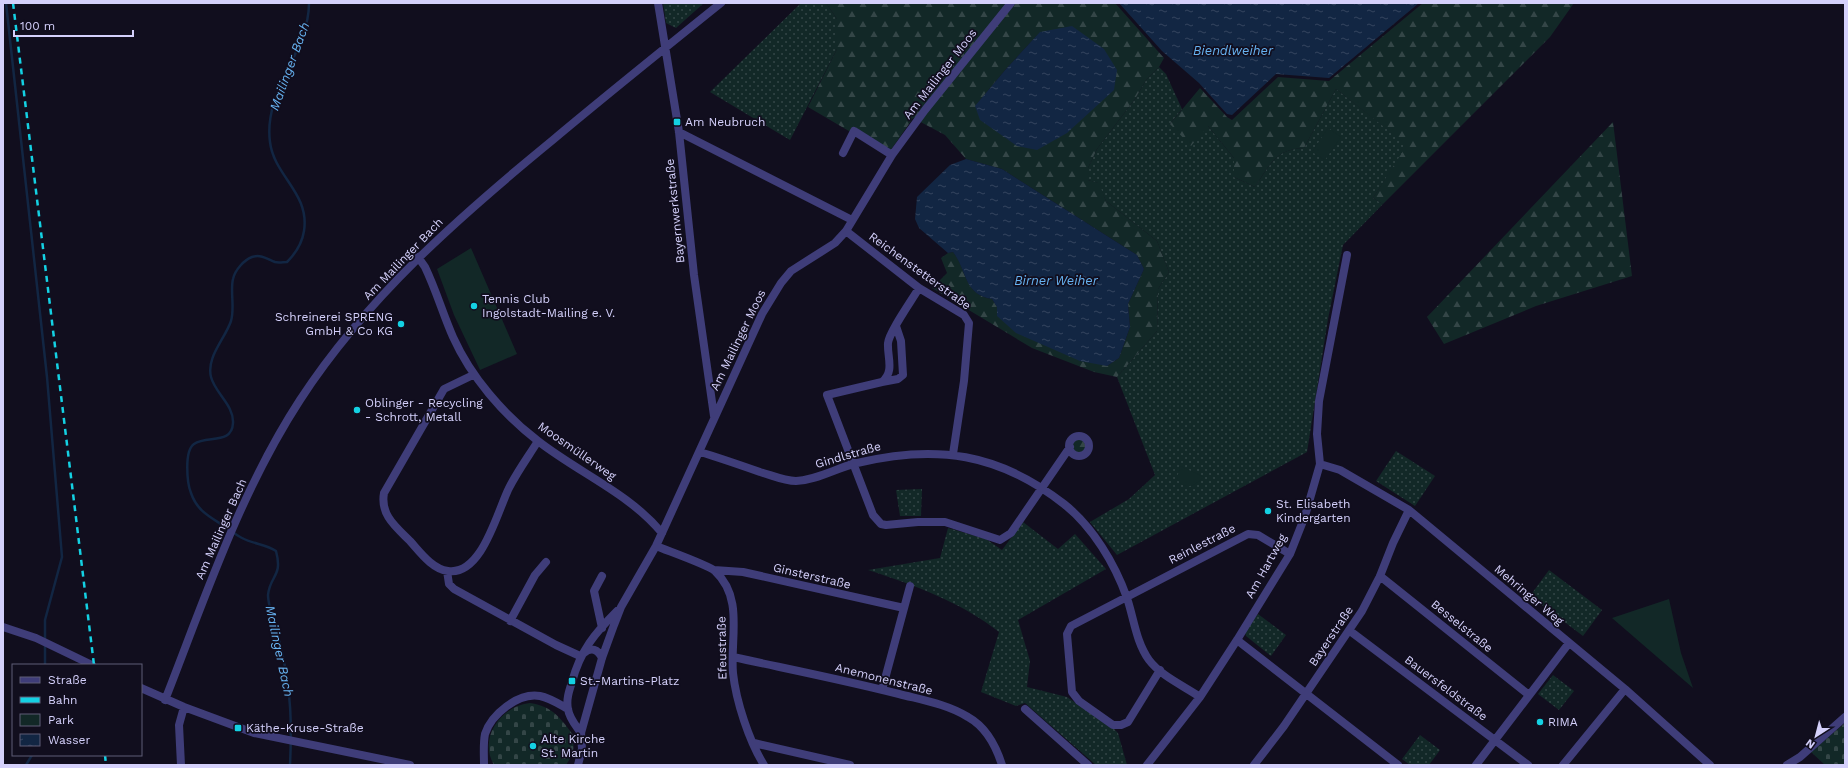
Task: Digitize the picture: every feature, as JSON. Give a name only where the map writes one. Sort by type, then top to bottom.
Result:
[{"type":"street","name":"Bayernwerkstraße","points":[[658,3],[678,132],[694,275],[714,417]]},
{"type":"street","name":"Am Mailinger Bach","points":[[165,700],[198,611],[239,515],[276,439],[305,393],[336,349],[389,287],[497,185],[721,3]]},
{"type":"street","name":"Am Mailinger Moos","points":[[578,765],[582,749],[581,733],[602,658],[621,607],[656,546],[762,314],[781,283],[791,271],[835,243],[846,231],[892,155],[930,104],[1012,3]]},
{"type":"street","points":[[843,153],[854,131],[892,155]]},
{"type":"street","points":[[678,132],[852,220]]},
{"type":"street","name":"Reichenstetterstraße","points":[[846,231],[920,288],[964,315],[969,324],[964,381],[953,454]]},
{"type":"street","name":"Am Hartweg","points":[[1153,763],[1200,697],[1290,554],[1305,516],[1320,464],[1317,434],[1319,401],[1347,256]]},
{"type":"street","name":"Moosmüllerweg","points":[[418,258],[430,277],[453,338],[473,375],[506,412],[538,441],[631,503],[649,517],[662,532]]},
{"type":"street","points":[[882,382],[887,378],[890,372],[888,342],[896,326],[920,288]]},
{"type":"street","points":[[896,326],[901,341],[903,374],[898,379],[827,395],[873,515],[881,524],[945,522],[980,532],[995,540],[1000,540],[1010,534],[1070,447]]},
{"type":"street","points":[[473,375],[444,389],[439,395],[388,484],[382,502],[387,517],[432,564],[447,572],[466,568],[474,560],[490,532],[509,488],[538,441]]},
{"type":"street","name":"Gindlstraße","points":[[700,452],[778,478],[795,481],[810,479],[853,464],[887,455],[923,453],[953,454],[997,465],[1041,487],[1066,505],[1086,526],[1115,569],[1127,597],[1141,646],[1150,661],[1160,670],[1200,697]]},
{"type":"street","name":"Mehringer Weg","points":[[1320,464],[1340,470],[1409,510],[1625,689],[1710,765]]},
{"type":"street","name":"Bayerstraße","points":[[1254,765],[1284,726],[1350,631],[1380,576],[1393,543],[1409,510]]},
{"type":"street","name":"Reinlestraße","points":[[1160,670],[1128,722],[1121,725],[1113,725],[1079,701],[1072,692],[1067,634],[1071,626],[1248,534],[1258,535],[1290,554]]},
{"type":"street","name":"Efeustraße","points":[[656,546],[714,570],[727,586],[733,606],[733,657],[735,688],[754,743],[764,765]]},
{"type":"street","points":[[510,621],[535,575],[546,562]]},
{"type":"street","name":"Ginsterstraße","points":[[714,570],[744,572],[904,608]]},
{"type":"street","points":[[447,572],[449,584],[454,589],[510,621],[580,656],[589,649],[593,649],[600,654],[602,658]]},
{"type":"street","points":[[602,576],[594,591],[602,628]]},
{"type":"street","name":"Besselstraße","points":[[1380,576],[1529,695]]},
{"type":"street","points":[[882,690],[910,586]]},
{"type":"street","name":"Am Mailinger Moos","points":[[581,733],[568,710],[568,695],[580,656],[621,607]]},
{"type":"street","points":[[3,627],[36,638],[90,664]]},
{"type":"street","name":"Bauersfeldstraße","points":[[1350,631],[1528,765]]},
{"type":"street","points":[[1237,640],[1398,765]]},
{"type":"street","points":[[1476,765],[1569,643]]},
{"type":"street","name":"Anemonenstraße","points":[[733,657],[882,690],[950,708],[968,717],[982,727],[994,744],[1002,765]]},
{"type":"street","points":[[142,688],[165,700],[254,733],[410,765]]},
{"type":"street","points":[[1563,765],[1625,689]]},
{"type":"street","points":[[484,765],[485,734],[492,721],[505,708],[525,698],[539,696],[554,701],[568,710]]},
{"type":"street","points":[[182,765],[179,725],[184,707]]},
{"type":"street","points":[[1025,710],[1088,765]]},
{"type":"street","points":[[1787,765],[1800,757],[1845,717]]},
{"type":"street","points":[[754,743],[850,765]]},
{"type":"green space","points":[[663,3],[704,3],[676,28],[666,23]]},
{"type":"green space","points":[[801,3],[826,3],[837,19],[837,49],[790,140],[710,92]]},
{"type":"green space","points":[[826,3],[1115,3],[1164,58],[1159,67],[1146,80],[1135,99],[1097,149],[1088,168],[1088,180],[1099,183],[1106,201],[1157,241],[1169,272],[1158,289],[1157,331],[1117,377],[1094,372],[1032,348],[932,288],[947,273],[941,258],[948,253],[953,252],[958,259],[967,281],[976,292],[992,299],[997,307],[1107,366],[1119,358],[1130,327],[1128,304],[1144,269],[1137,255],[1002,169],[966,159],[945,135],[913,118],[888,154],[808,107],[837,49],[837,19]],"holes":[[[1040,32],[975,106],[1006,69]]]},
{"type":"green space","points":[[1423,3],[1574,3],[1550,37],[1383,204],[1373,198],[1407,145],[1336,89],[1304,148],[1294,149],[1279,155],[1269,166],[1255,187],[1234,177],[1234,158],[1208,126],[1191,146],[1170,124],[1200,88],[1227,117],[1232,120],[1278,77],[1329,81]]},
{"type":"green space","points":[[1159,67],[1166,74],[1182,109],[1170,124],[1208,126],[1234,158],[1234,177],[1255,187],[1269,165],[1280,155],[1286,151],[1304,148],[1336,89],[1408,145],[1373,198],[1383,204],[1343,245],[1328,319],[1307,452],[1117,555],[1090,522],[1129,499],[1155,475],[1117,377],[1157,331],[1158,289],[1169,272],[1157,241],[1106,201],[1098,183],[1088,180],[1088,168],[1097,149],[1135,99],[1146,80]]},
{"type":"green space","points":[[1613,122],[1632,276],[1536,306],[1444,344],[1427,317]]},
{"type":"green space","points":[[1328,128],[1341,137],[1325,160],[1312,152]]},
{"type":"green space","name":"Tennis Club Ingolstadt-Mailing e. V.","points":[[471,248],[517,354],[480,370],[454,315],[437,269]]},
{"type":"green space","points":[[1079,438],[1085,440],[1087,446],[1085,452],[1079,454],[1073,452],[1071,446],[1073,440]]},
{"type":"green space","points":[[1396,451],[1435,476],[1415,506],[1376,481]]},
{"type":"green space","points":[[1180,466],[1204,477],[1193,485],[1184,485],[1177,479]]},
{"type":"green space","points":[[922,489],[921,516],[900,516],[896,490]]},
{"type":"green space","points":[[1023,522],[1058,549],[1075,534],[1106,569],[1018,620],[1030,661],[1027,687],[1067,697],[1114,729],[1118,733],[1127,765],[1096,765],[1025,703],[1016,706],[981,692],[999,632],[984,621],[953,603],[920,588],[868,570],[940,558],[948,528],[986,539],[1002,550]]},
{"type":"green space","points":[[1549,570],[1602,610],[1583,636],[1530,596]]},
{"type":"green space","points":[[1669,599],[1681,653],[1693,688],[1612,618]]},
{"type":"green space","points":[[1258,614],[1286,635],[1271,656],[1246,636],[1245,631]]},
{"type":"green space","points":[[1553,675],[1574,691],[1559,710],[1538,694]]},
{"type":"green space","points":[[530,703],[551,710],[565,724],[574,736],[573,754],[566,765],[494,765],[490,755],[489,744],[495,725],[510,710],[519,705]]},
{"type":"green space","points":[[1845,723],[1845,765],[1825,765],[1811,752]]},
{"type":"green space","points":[[1420,735],[1440,750],[1429,765],[1410,765],[1402,759]]},
{"type":"water","name":"Biendlweiher","points":[[1119,3],[1419,3],[1329,78],[1276,74],[1232,115],[1227,114],[1199,83],[1162,51]]},
{"type":"water","points":[[1072,26],[1104,49],[1117,70],[1114,90],[1067,133],[1037,150],[1017,146],[980,120],[975,106],[1040,32]]},
{"type":"water","name":"Birner Weiher","points":[[966,159],[1002,169],[1137,255],[1144,269],[1128,304],[1130,327],[1119,358],[1107,366],[1080,361],[1016,333],[997,316],[997,307],[992,299],[976,292],[971,287],[953,252],[948,253],[919,228],[915,219],[917,197],[950,165]]},
{"type":"waterway","points":[[6,3],[47,377],[62,557],[45,620],[45,664]]},
{"type":"waterway","name":"Mailinger Bach","points":[[290,765],[291,722],[289,695],[282,652],[268,601],[269,588],[278,566],[276,551],[242,538],[204,513],[191,493],[188,482],[187,467],[189,453],[194,444],[199,441],[224,437],[232,430],[233,417],[231,410],[213,383],[210,370],[211,362],[231,321],[233,311],[232,284],[236,272],[246,260],[255,256],[264,257],[276,262],[287,262],[298,248],[302,240],[304,231],[302,206],[273,154],[270,142],[270,123],[273,106],[279,89],[302,38],[307,21],[309,3]]},
{"type":"waterway","points":[[26,765],[31,756]]},
{"type":"railway","points":[[13,3],[94,664]]},
{"type":"railway","points":[[105,756],[106,765]]},
{"type":"place","name":"Am Neubruch","points":[[677,122]]},
{"type":"place","name":"Tennis Club Ingolstadt-Mailing e. V.","points":[[474,306]]},
{"type":"place","name":"Schreinerei SPRENG GmbH & Co KG","points":[[401,324]]},
{"type":"place","name":"Oblinger - Recycling - Schrott, Metall","points":[[357,410]]},
{"type":"place","name":"St. Elisabeth Kindergarten","points":[[1268,511]]},
{"type":"place","name":"St.-Martins-Platz","points":[[572,681]]},
{"type":"place","name":"RIMA","points":[[1540,722]]},
{"type":"place","name":"Käthe-Kruse-Straße","points":[[238,728]]},
{"type":"place","name":"Alte Kirche St. Martin","points":[[533,746]]}]
